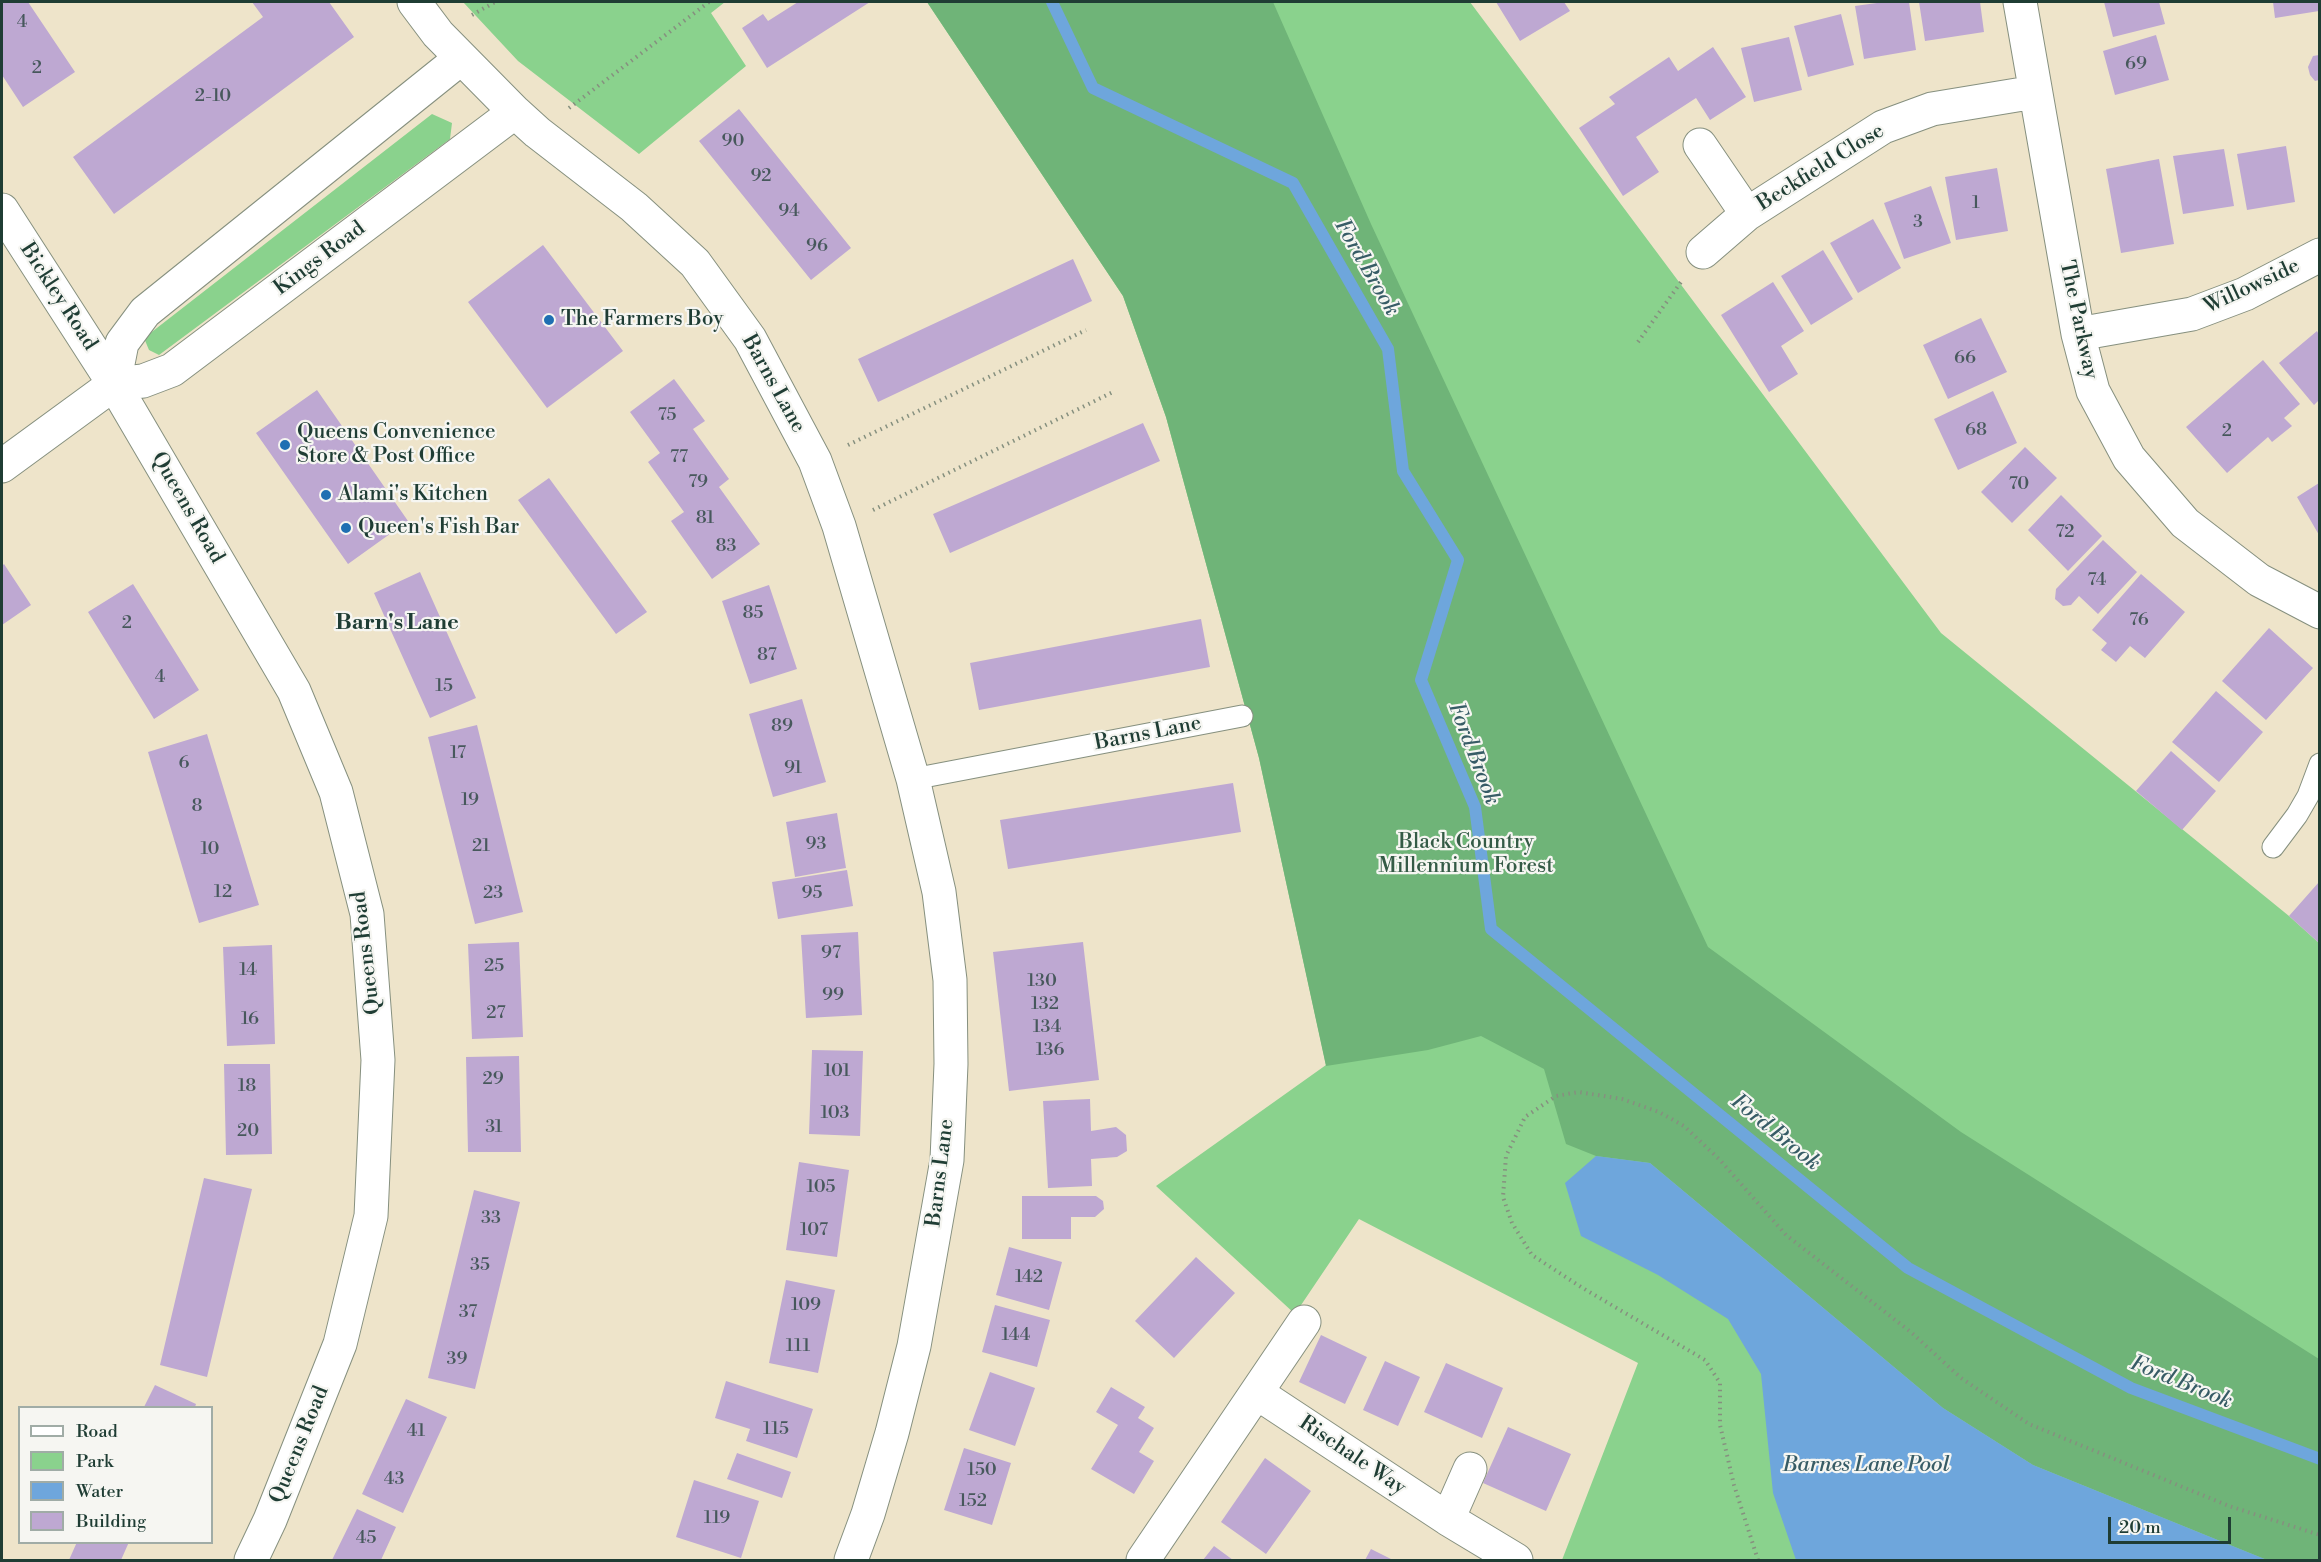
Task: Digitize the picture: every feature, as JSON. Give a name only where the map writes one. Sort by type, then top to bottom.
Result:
[{"type":"street","name":"Barns Lane","points":[[414,2],[460,59],[526,122],[634,207],[695,263],[750,339],[815,461],[838,526],[913,779],[939,892],[950,980],[951,1064],[947,1160],[914,1346],[883,1463],[852,1560]]},
{"type":"street","name":"The Parkway","points":[[2020,2],[2078,334],[2093,391],[2129,458],[2185,523],[2259,580],[2319,612]]},
{"type":"street","points":[[114,384],[122,343],[145,312],[460,59]]},
{"type":"street","name":"Beckfield Close","points":[[1703,252],[1747,214],[1883,127],[1932,109],[2035,92]]},
{"type":"street","name":"Kings Road","points":[[2,466],[114,384],[143,381],[172,370],[526,122]]},
{"type":"street","name":"Beckfield Close","points":[[1700,145],[1747,214]]},
{"type":"street","name":"Bickley Road","points":[[2,210],[114,384]]},
{"type":"street","name":"Willowside","points":[[2078,334],[2192,314],[2246,294],[2319,255]]},
{"type":"street","name":"Queens Road","points":[[114,384],[294,691],[336,792],[367,914],[378,1060],[370,1216],[340,1344],[270,1520],[251,1560]]},
{"type":"street","points":[[1143,1560],[1304,1322]]},
{"type":"street","name":"Rischale Way","points":[[1257,1393],[1448,1519],[1516,1560]]},
{"type":"street","points":[[1448,1519],[1470,1469]]},
{"type":"lane","name":"Barns Lane","points":[[913,779],[1242,716]]},
{"type":"lane","points":[[2273,847],[2308,796],[2319,764]]},
{"type":"path","points":[[526,122],[709,2]]},
{"type":"path","points":[[1638,342],[1703,252]]},
{"type":"path","points":[[815,461],[1086,330]]},
{"type":"path","points":[[838,526],[1115,391]]},
{"type":"path","points":[[1758,1560],[1734,1485],[1720,1425],[1720,1383],[1705,1360],[1581,1287],[1532,1255],[1512,1223],[1503,1197],[1506,1156],[1525,1116],[1556,1096],[1579,1092],[1622,1099],[1659,1112],[1684,1126],[1720,1160],[1786,1235],[1912,1333],[1961,1378],[2029,1424],[2229,1506],[2319,1535]]},
{"type":"green space","points":[[463,2],[725,2],[711,13],[746,66],[639,154],[518,61]]},
{"type":"green space","points":[[927,2],[1470,2],[1941,633],[2289,916],[2319,943],[2319,1560],[1562,1560],[1638,1363],[1359,1219],[1295,1314],[1156,1186],[1326,1065],[1259,758],[1166,417],[1123,296]]},
{"type":"green space","name":"Black Country Millennium Forest","points":[[927,2],[1273,2],[1371,224],[1708,947],[1961,1132],[2319,1359],[2319,1560],[2267,1560],[2033,1465],[1943,1408],[1650,1163],[1596,1156],[1566,1144],[1544,1069],[1481,1036],[1428,1050],[1326,1066],[1259,758],[1166,417],[1123,296]]},
{"type":"green space","points":[[432,114],[452,123],[450,139],[159,355],[149,350],[144,338]]},
{"type":"water","name":"Barnes Lane Pool","points":[[1596,1156],[1650,1163],[1943,1408],[2033,1465],[2267,1560],[1796,1560],[1773,1493],[1761,1374],[1728,1319],[1658,1275],[1581,1236],[1565,1183]]},
{"type":"building","points":[[2,2],[28,2],[75,72],[23,107],[2,75]]},
{"type":"building","points":[[252,2],[329,2],[354,37],[114,214],[73,157],[263,17]]},
{"type":"building","points":[[798,2],[870,2],[767,68],[742,28],[763,14],[768,21]]},
{"type":"building","points":[[1496,2],[1564,2],[1570,11],[1520,41]]},
{"type":"building","points":[[1884,2],[1909,2],[1916,50],[1864,59],[1855,6]]},
{"type":"building","points":[[1919,2],[1980,2],[1984,32],[1925,41]]},
{"type":"building","points":[[2104,2],[2159,2],[2165,24],[2113,37]]},
{"type":"building","points":[[2273,2],[2319,2],[2319,11],[2275,18]]},
{"type":"building","points":[[1841,14],[1854,65],[1808,77],[1794,26]]},
{"type":"building","points":[[2156,35],[2169,80],[2115,95],[2103,51]]},
{"type":"building","points":[[1789,37],[1802,90],[1754,102],[1741,48]]},
{"type":"building","points":[[1713,47],[1746,97],[1710,120],[1696,98],[1636,137],[1659,172],[1623,196],[1579,128],[1615,104],[1609,97],[1669,57],[1678,71]]},
{"type":"building","points":[[2319,55],[2319,80],[2315,81],[2308,67],[2313,56]]},
{"type":"building","points":[[739,109],[851,248],[811,280],[699,141]]},
{"type":"building","points":[[2286,146],[2295,202],[2247,210],[2237,154]]},
{"type":"building","points":[[2224,149],[2234,206],[2183,214],[2173,156]]},
{"type":"building","points":[[2159,159],[2174,244],[2121,253],[2106,169]]},
{"type":"building","points":[[1997,168],[2008,231],[1956,240],[1945,177]]},
{"type":"building","points":[[1931,186],[1951,243],[1904,259],[1884,203]]},
{"type":"building","points":[[1873,219],[1901,268],[1858,293],[1830,243]]},
{"type":"building","points":[[543,245],[623,351],[547,408],[468,302]]},
{"type":"building","points":[[1823,250],[1853,299],[1811,325],[1781,276]]},
{"type":"building","points":[[1073,259],[1092,301],[878,402],[858,359]]},
{"type":"building","points":[[1773,282],[1804,331],[1781,346],[1798,374],[1769,392],[1721,315]]},
{"type":"building","points":[[1981,318],[2007,372],[1948,399],[1923,345]]},
{"type":"building","points":[[2317,331],[2319,335],[2319,400],[2314,405],[2279,363]]},
{"type":"building","points":[[2263,360],[2300,404],[2284,418],[2292,426],[2272,442],[2268,437],[2227,473],[2186,427]]},
{"type":"building","points":[[674,379],[705,421],[693,429],[729,479],[719,487],[760,544],[712,579],[671,521],[684,512],[648,462],[660,453],[630,412]]},
{"type":"building","points":[[317,390],[408,521],[348,564],[256,433]]},
{"type":"building","points":[[1993,391],[2017,443],[1958,470],[1934,419]]},
{"type":"building","points":[[1143,423],[1160,461],[950,553],[933,514]]},
{"type":"building","points":[[2025,447],[2057,478],[2012,523],[1981,492]]},
{"type":"building","points":[[549,478],[647,612],[616,634],[518,500]]},
{"type":"building","points":[[2319,483],[2319,535],[2297,497]]},
{"type":"building","points":[[2061,495],[2102,536],[2068,571],[2028,530]]},
{"type":"building","points":[[2103,540],[2137,572],[2098,614],[2079,596],[2071,605],[2063,606],[2055,599],[2056,589]]},
{"type":"building","points":[[4,564],[31,605],[2,625],[2,566]]},
{"type":"building","points":[[420,572],[476,698],[430,718],[374,593]]},
{"type":"building","points":[[2141,574],[2185,612],[2145,658],[2130,646],[2116,662],[2101,650],[2107,643],[2092,630]]},
{"type":"building","points":[[133,584],[199,690],[154,719],[88,612]]},
{"type":"building","points":[[769,585],[797,669],[750,684],[722,601]]},
{"type":"building","points":[[1201,619],[1210,667],[979,710],[970,663]]},
{"type":"building","points":[[2269,628],[2313,668],[2266,720],[2222,681]]},
{"type":"building","points":[[2216,691],[2263,732],[2219,782],[2172,742]]},
{"type":"building","points":[[802,699],[826,782],[773,797],[749,714]]},
{"type":"building","points":[[477,725],[523,912],[475,924],[428,737]]},
{"type":"building","points":[[207,734],[259,905],[199,923],[148,752]]},
{"type":"building","points":[[2171,751],[2216,791],[2182,830],[2136,791]]},
{"type":"building","points":[[1233,783],[1241,832],[1008,869],[1000,820]]},
{"type":"building","points":[[837,813],[846,868],[795,877],[786,822]]},
{"type":"building","points":[[847,870],[853,906],[778,919],[772,882]]},
{"type":"building","points":[[2319,882],[2319,943],[2289,916]]},
{"type":"building","points":[[858,932],[862,1015],[806,1018],[801,935]]},
{"type":"building","points":[[519,942],[523,1037],[472,1039],[468,944]]},
{"type":"building","points":[[1083,942],[1099,1080],[1009,1091],[993,952]]},
{"type":"building","points":[[272,945],[275,1044],[227,1046],[223,947]]},
{"type":"building","points":[[812,1050],[863,1051],[860,1136],[809,1134]]},
{"type":"building","points":[[519,1056],[521,1152],[468,1152],[466,1057]]},
{"type":"building","points":[[224,1064],[270,1064],[272,1154],[226,1155]]},
{"type":"building","points":[[1090,1099],[1091,1131],[1116,1127],[1126,1135],[1127,1151],[1117,1157],[1091,1159],[1092,1186],[1048,1188],[1043,1101]]},
{"type":"building","points":[[799,1162],[849,1170],[837,1257],[786,1250]]},
{"type":"building","points":[[204,1178],[252,1189],[207,1377],[160,1365]]},
{"type":"building","points":[[474,1190],[520,1202],[475,1389],[428,1378]]},
{"type":"building","points":[[1022,1196],[1096,1196],[1103,1201],[1104,1209],[1095,1217],[1071,1217],[1071,1239],[1022,1239]]},
{"type":"building","points":[[1009,1247],[1062,1262],[1049,1310],[996,1295]]},
{"type":"building","points":[[1196,1257],[1235,1293],[1174,1358],[1135,1321]]},
{"type":"building","points":[[786,1280],[835,1290],[818,1373],[769,1363]]},
{"type":"building","points":[[995,1305],[1050,1320],[1037,1367],[982,1352]]},
{"type":"building","points":[[1321,1335],[1367,1357],[1345,1404],[1299,1382]]},
{"type":"building","points":[[1385,1361],[1420,1377],[1398,1426],[1363,1410]]},
{"type":"building","points":[[1446,1363],[1503,1388],[1482,1438],[1424,1412]]},
{"type":"building","points":[[990,1372],[1035,1388],[1015,1446],[969,1430]]},
{"type":"building","points":[[726,1381],[813,1409],[797,1458],[746,1441],[750,1429],[715,1418]]},
{"type":"building","points":[[155,1385],[196,1404],[195,1406],[144,1406]]},
{"type":"building","points":[[1111,1387],[1145,1407],[1138,1418],[1154,1428],[1139,1452],[1154,1461],[1134,1494],[1091,1469],[1118,1425],[1096,1412]]},
{"type":"building","points":[[406,1399],[447,1417],[403,1513],[362,1494]]},
{"type":"building","points":[[1508,1427],[1571,1454],[1546,1511],[1483,1483]]},
{"type":"building","points":[[964,1448],[1011,1463],[992,1525],[944,1510]]},
{"type":"building","points":[[737,1453],[791,1472],[782,1498],[727,1479]]},
{"type":"building","points":[[1265,1458],[1311,1491],[1266,1554],[1221,1522]]},
{"type":"building","points":[[694,1480],[759,1501],[741,1558],[676,1537]]},
{"type":"building","points":[[357,1509],[396,1527],[381,1560],[332,1560]]},
{"type":"building","points":[[76,1544],[128,1544],[121,1560],[69,1560]]},
{"type":"building","points":[[1214,1546],[1233,1560],[1203,1560]]},
{"type":"building","points":[[1371,1549],[1393,1560],[1365,1560]]},
{"type":"waterway","name":"Ford Brook","points":[[1052,2],[1093,88],[1293,183],[1388,349],[1403,471],[1458,560],[1421,680],[1475,807],[1491,929],[1908,1268],[2131,1388],[2320,1459]]},
{"type":"place","name":"The Farmers Boy","points":[[549,320]]},
{"type":"place","name":"Queens Convenience Store & Post Office","points":[[285,445]]},
{"type":"place","name":"Alami's Kitchen","points":[[326,495]]},
{"type":"place","name":"Queen's Fish Bar","points":[[346,528]]},
{"type":"district","name":"Barn's Lane","points":[[397,624]]}]
